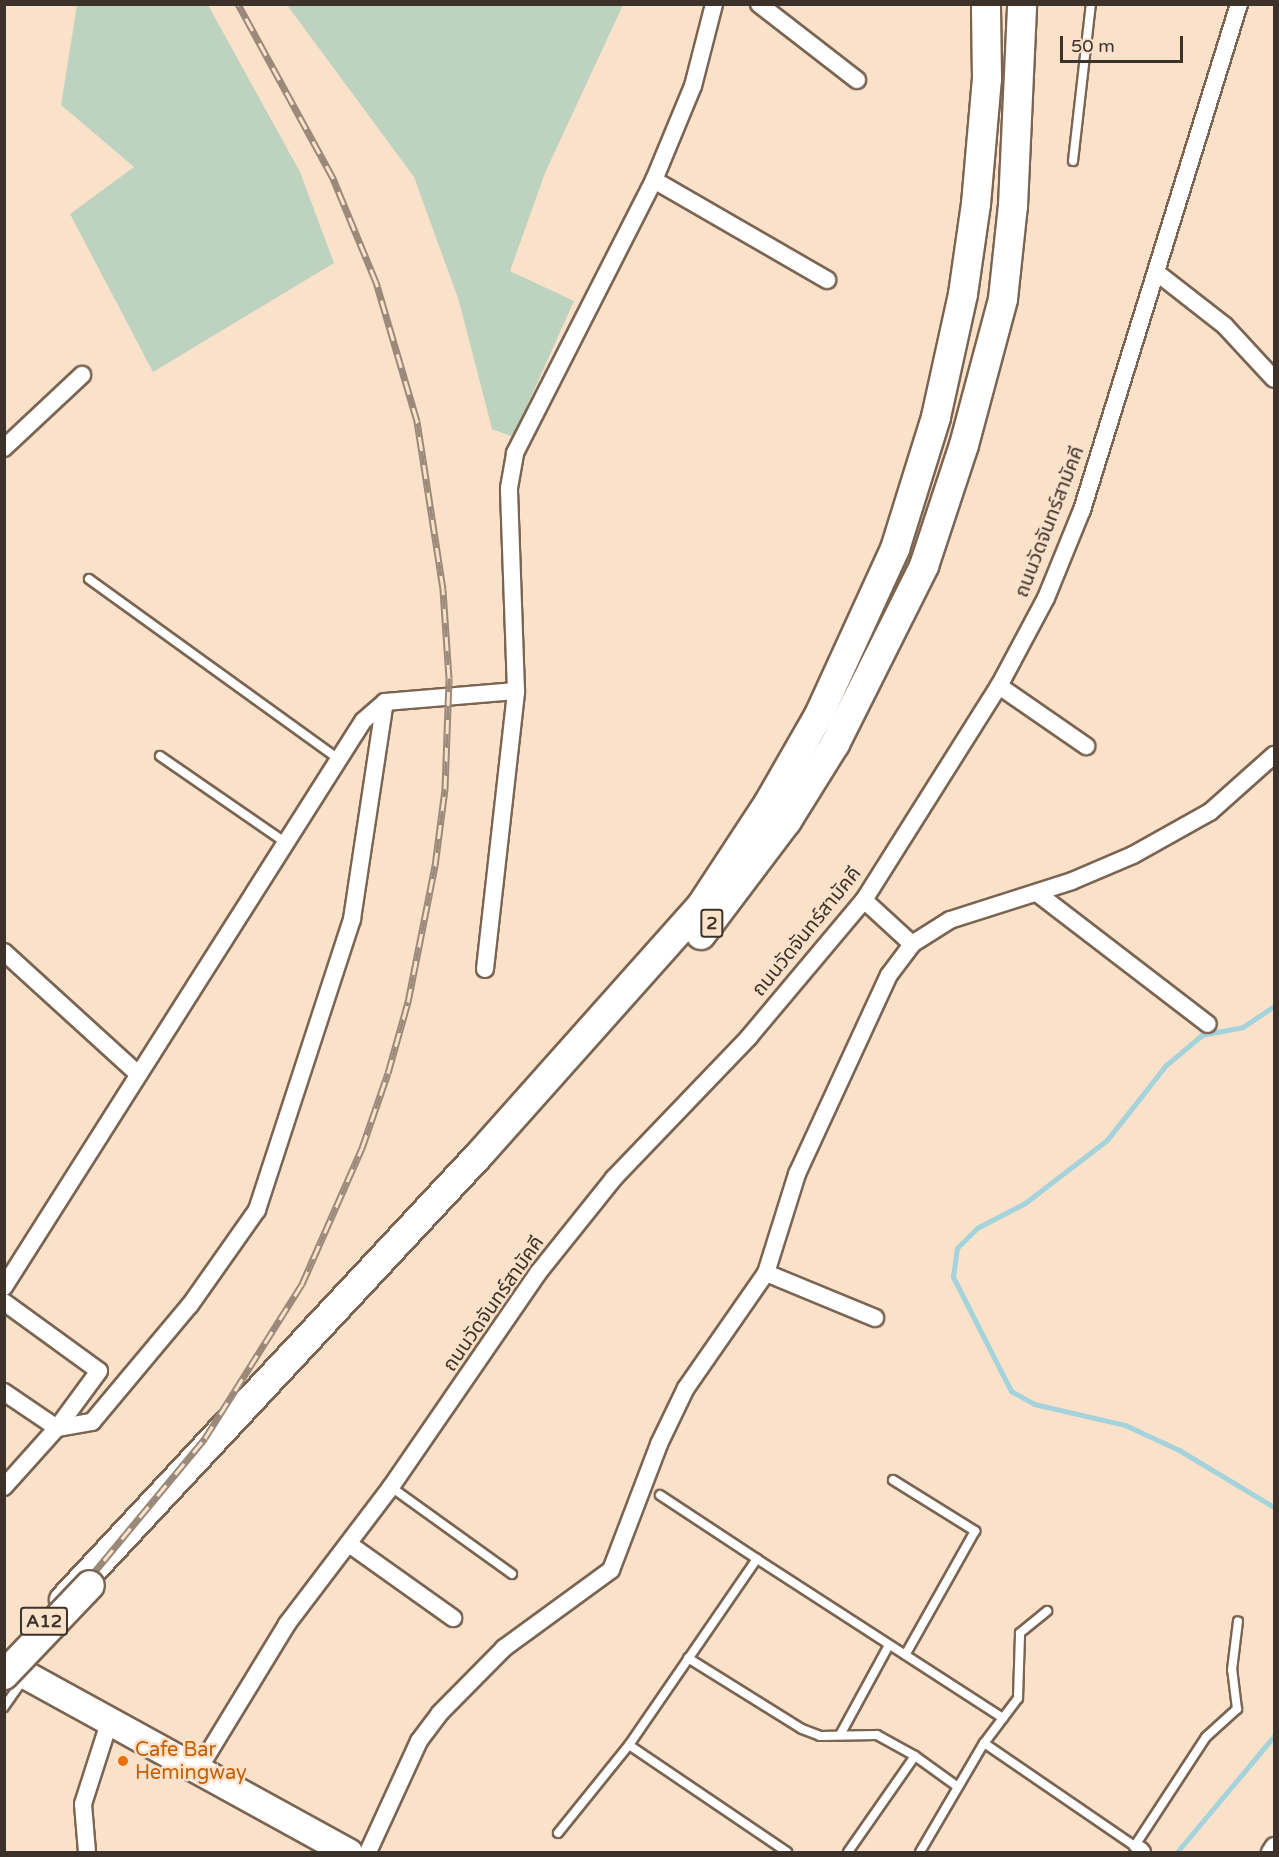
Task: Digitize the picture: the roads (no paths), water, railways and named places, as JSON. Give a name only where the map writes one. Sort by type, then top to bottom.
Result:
[{"type":"highway","name":"2","points":[[86,1582],[480,1154],[701,906],[768,804],[819,715],[895,549],[936,417],[963,294],[976,204],[987,79],[986,4]]},
{"type":"highway","name":"2","points":[[86,1582],[714,921],[787,821],[835,744],[924,566],[964,445],[1003,299],[1020,87],[1022,4]]},
{"type":"highway","points":[[10,1668],[86,1582]]},
{"type":"main road","points":[[10,1668],[198,1770],[335,1850]]},
{"type":"street","points":[[485,969],[516,691],[509,488],[515,453],[654,180],[693,87],[714,4]]},
{"type":"street","points":[[759,4],[857,80]]},
{"type":"street","name":"ถนนวัดจันทร์สามัคคี","points":[[198,1770],[287,1624],[391,1487],[538,1273],[614,1178],[748,1037],[864,900],[999,686],[1046,598],[1082,510],[1239,4]]},
{"type":"street","points":[[654,180],[827,280]]},
{"type":"street","points":[[1156,272],[1217,319],[1275,379]]},
{"type":"street","points":[[4,448],[82,375]]},
{"type":"street","points":[[999,686],[1086,746]]},
{"type":"street","points":[[4,1287],[363,722],[386,702],[516,691]]},
{"type":"street","points":[[4,1392],[57,1428],[92,1422],[190,1305],[257,1210],[352,919],[386,702]]},
{"type":"street","points":[[368,1852],[419,1741],[440,1713],[504,1648],[611,1570],[643,1482],[686,1388],[766,1273],[797,1174],[890,975],[912,944],[950,920],[1037,893],[1133,855],[1210,812],[1275,755]]},
{"type":"street","points":[[1037,893],[1208,1024]]},
{"type":"street","points":[[864,900],[912,944]]},
{"type":"street","points":[[4,952],[138,1074]]},
{"type":"street","points":[[766,1273],[875,1318]]},
{"type":"street","points":[[4,1302],[99,1371],[57,1428],[4,1487]]},
{"type":"street","points":[[349,1544],[453,1618]]},
{"type":"street","points":[[87,1852],[83,1804],[109,1723]]},
{"type":"street","points":[[1270,1852],[1275,1846]]},
{"type":"lane","points":[[1073,161],[1092,4]]},
{"type":"lane","points":[[89,579],[339,759]]},
{"type":"lane","points":[[160,756],[286,844]]},
{"type":"lane","points":[[893,1479],[975,1531],[905,1655]]},
{"type":"lane","points":[[391,1487],[512,1574]]},
{"type":"lane","points":[[660,1495],[1003,1718]]},
{"type":"lane","points":[[558,1833],[628,1745],[757,1559]]},
{"type":"lane","points":[[920,1852],[984,1743],[1018,1698],[1020,1633],[1047,1611]]},
{"type":"lane","points":[[984,1743],[1139,1850],[1206,1737],[1237,1709],[1232,1670],[1238,1621]]},
{"type":"lane","points":[[840,1735],[888,1645]]},
{"type":"lane","points":[[688,1658],[802,1729],[820,1736],[877,1735],[915,1756],[958,1787]]},
{"type":"lane","points":[[4,1707],[10,1668]]},
{"type":"lane","points":[[628,1745],[787,1852]]},
{"type":"lane","points":[[848,1852],[915,1756]]},
{"type":"waterway","points":[[1274,1006],[1243,1027],[1202,1035],[1166,1065],[1107,1140],[1025,1203],[977,1228],[957,1248],[953,1277],[1011,1391],[1034,1404],[1125,1425],[1179,1450],[1274,1507]]},
{"type":"waterway","points":[[1177,1852],[1274,1736]]},
{"type":"railway","points":[[4,1669],[86,1582],[205,1438],[302,1284],[362,1148],[388,1073],[408,1002],[435,866],[445,789],[449,678],[443,589],[417,421],[376,282],[333,178],[238,4]]},
{"type":"place","name":"Cafe Bar Hemingway","points":[[123,1761]]}]
